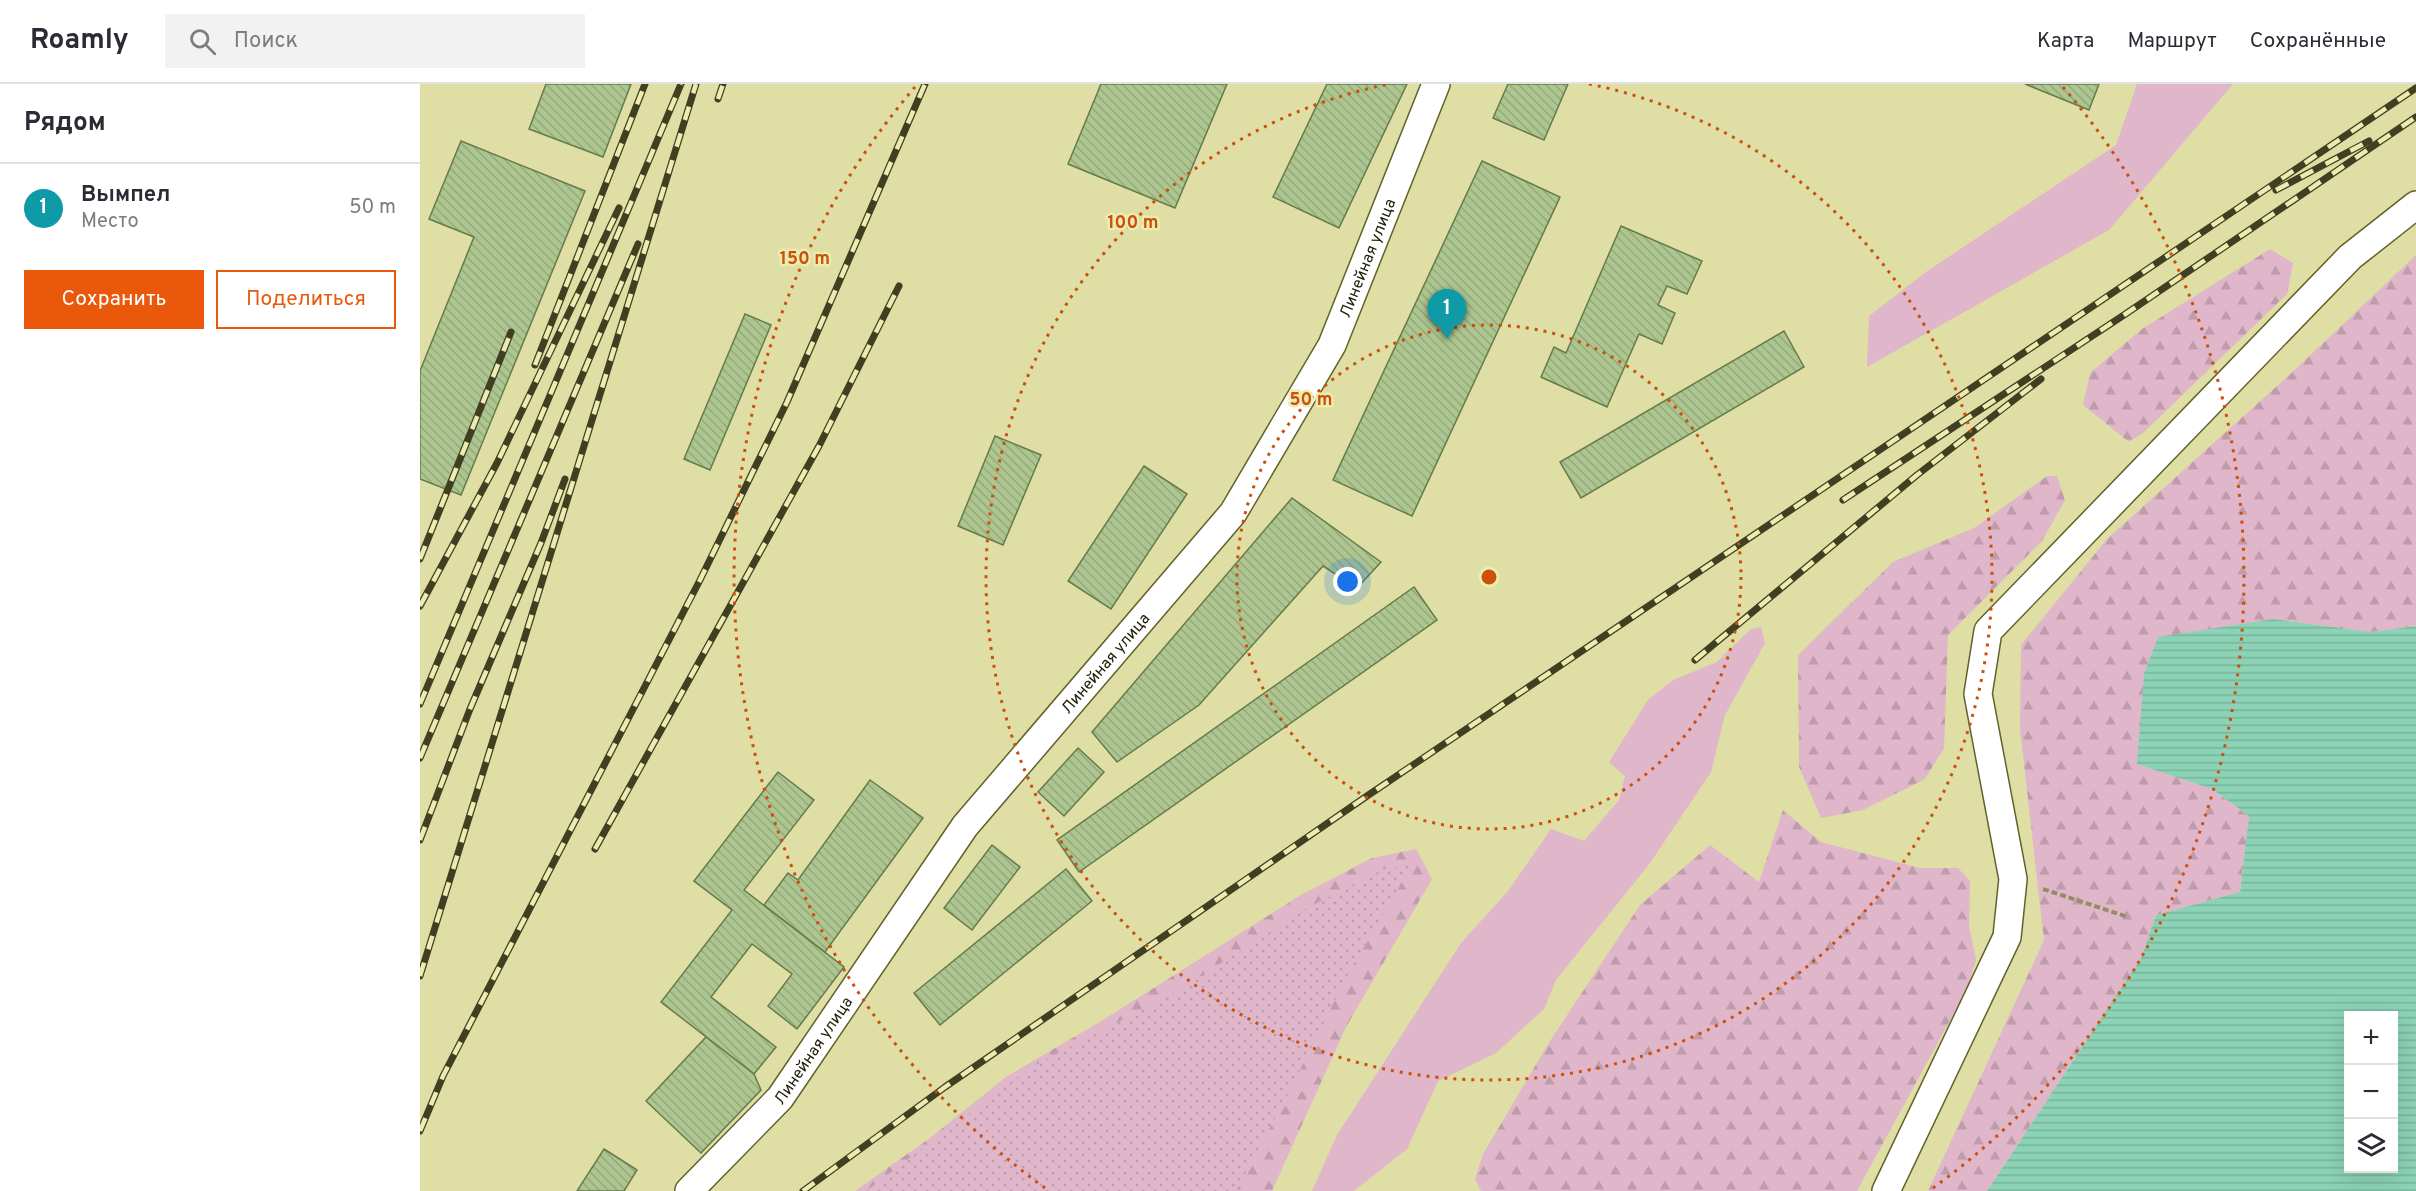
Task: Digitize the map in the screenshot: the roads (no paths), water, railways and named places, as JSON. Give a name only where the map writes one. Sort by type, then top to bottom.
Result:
[{"type":"street","name":"Линейная улица","points":[[689,1191],[780,1098],[965,826],[1233,513],[1332,345],[1436,84]]},
{"type":"street","points":[[1886,1191],[2007,937],[2013,879],[1978,694],[1988,631],[2350,256],[2416,205]]},
{"type":"railway","points":[[535,365],[645,84]]},
{"type":"railway","points":[[420,704],[681,84]]},
{"type":"railway","points":[[420,976],[696,84]]},
{"type":"railway","points":[[718,99],[723,84]]},
{"type":"railway","points":[[420,1131],[443,1076],[700,580],[787,402],[925,84]]},
{"type":"railway","points":[[803,1191],[945,1087],[1367,796],[2416,88]]},
{"type":"railway","points":[[1843,500],[2124,315],[2416,117]]},
{"type":"railway","points":[[2276,190],[2369,141]]},
{"type":"railway","points":[[420,606],[497,463],[619,208]]},
{"type":"railway","points":[[420,758],[638,244]]},
{"type":"railway","points":[[595,849],[819,446],[899,286]]},
{"type":"railway","points":[[420,559],[511,332]]},
{"type":"railway","points":[[1695,660],[1917,475],[2041,379]]},
{"type":"railway","points":[[420,840],[470,709],[541,543],[565,479]]},
{"type":"place","name":"Вымпел","points":[[1447,339]]}]
